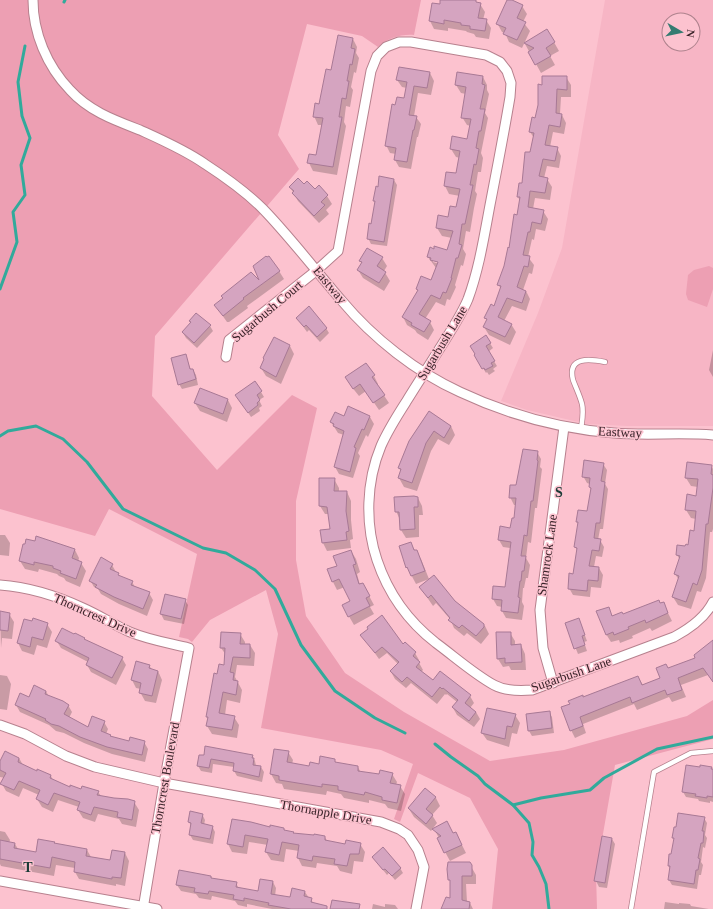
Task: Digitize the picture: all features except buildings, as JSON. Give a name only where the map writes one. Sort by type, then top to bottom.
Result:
[{"type":"street","name":"Eastway","points":[[33,0],[35,21],[40,41],[48,60],[59,78],[71,91],[96,111],[173,145],[204,163],[228,180],[261,207],[288,235],[343,302],[377,336],[425,373],[458,391],[499,409],[564,427],[615,433],[713,435]]},
{"type":"street","name":"Sugarbush Lane","points":[[317,270],[338,251],[341,242],[372,71],[377,56],[386,46],[399,42],[411,42],[486,55],[500,62],[507,71],[511,83],[510,97],[477,270],[464,306],[454,327],[391,426],[381,446],[374,470],[369,498],[369,527],[372,547],[379,566],[392,593],[413,623],[430,638],[486,679],[495,685],[509,690],[532,690],[674,637],[701,618],[713,602]]},
{"type":"street","name":"Sugarbush Court","points":[[226,357],[229,340],[317,270]]},
{"type":"street","name":"Shamrock Lane","points":[[553,683],[543,648],[540,610],[564,427]]},
{"type":"street","name":"Thorncrest Drive","points":[[0,585],[37,591],[82,607],[130,632],[189,648]]},
{"type":"street","name":"Thorncrest Boulevard","points":[[143,908],[164,782],[189,648]]},
{"type":"street","name":"Thornapple Drive","points":[[0,725],[25,734],[66,756],[95,767],[164,782],[381,822],[399,829],[408,835],[418,850],[424,867],[416,909]]},
{"type":"street","points":[[0,881],[143,908],[157,909]]},
{"type":"lane","points":[[581,429],[582,405],[572,376],[574,366],[580,360],[587,359],[605,362]]},
{"type":"lane","points":[[631,909],[654,772],[691,753],[713,751]]},
{"type":"shaded area","points":[[0,0],[421,0],[414,35],[395,37],[378,47],[362,36],[307,24],[278,135],[299,169],[155,336],[152,396],[217,470],[292,395],[317,408],[296,501],[296,560],[306,616],[345,673],[404,712],[490,761],[564,750],[687,716],[713,700],[713,739],[615,765],[596,874],[597,909],[492,909],[498,849],[470,798],[418,773],[400,822],[394,819],[413,764],[381,750],[261,728],[278,634],[266,590],[210,620],[192,642],[188,639],[179,637],[197,554],[109,509],[95,536],[0,509]]},
{"type":"shaded area","points":[[605,0],[713,0],[713,426],[627,426],[587,424],[527,410],[501,401],[538,313],[562,248]]},
{"type":"shaded area","points":[[709,266],[713,268],[713,289],[707,307],[688,300],[686,294],[688,275],[694,270]]},
{"type":"waterway","points":[[0,289],[17,242],[13,212],[25,195],[21,165],[30,138],[22,116],[18,82],[25,46]]},
{"type":"waterway","points":[[0,436],[8,431],[36,426],[63,439],[87,462],[123,509],[203,548],[226,553],[255,570],[275,589],[301,645],[335,691],[375,718],[405,733]]},
{"type":"waterway","points":[[513,805],[541,798],[590,790],[604,778],[657,749],[713,737]]},
{"type":"waterway","points":[[435,744],[478,776],[485,784],[513,805],[529,823],[533,842],[532,855],[546,884],[549,909]]},
{"type":"district","name":"S","points":[[559,492]]},
{"type":"district","name":"T","points":[[28,867]]}]
